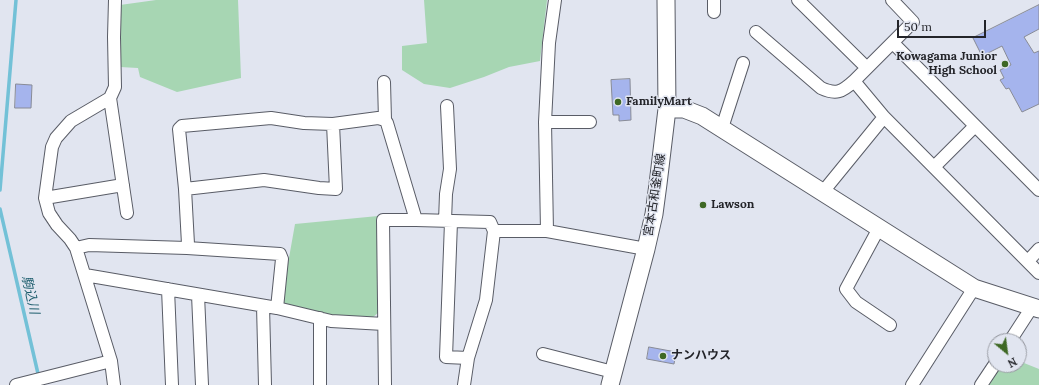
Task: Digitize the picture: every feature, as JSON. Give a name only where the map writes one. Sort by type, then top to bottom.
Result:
[{"type":"street","points":[[115,0],[115,87],[110,98],[127,213]]},
{"type":"street","points":[[547,231],[545,122],[549,43],[555,0]]},
{"type":"street","name":"宮本古和釜町線","points":[[612,379],[654,214],[667,109],[666,0]]},
{"type":"street","points":[[756,32],[821,88],[829,92],[836,92],[845,89],[854,81],[913,22],[892,0]]},
{"type":"street","points":[[803,2],[867,68]]},
{"type":"street","points":[[893,42],[1039,190]]},
{"type":"street","points":[[722,128],[743,63]]},
{"type":"street","points":[[854,81],[884,117],[1039,273]]},
{"type":"street","points":[[384,82],[384,120]]},
{"type":"street","points":[[110,98],[71,121],[56,138],[52,147],[45,198],[49,213],[76,248],[111,361],[114,385]]},
{"type":"street","points":[[447,106],[450,169],[446,194],[448,221],[446,357],[468,358]]},
{"type":"street","points":[[667,109],[694,112],[722,128],[822,193],[974,288],[1036,308],[1016,333]]},
{"type":"street","points":[[822,193],[884,117]]},
{"type":"street","points":[[187,248],[185,189],[179,129],[182,126],[271,118],[304,123],[333,124],[378,118],[384,120],[387,123],[416,220]]},
{"type":"street","points":[[545,122],[590,122]]},
{"type":"street","points":[[185,189],[264,180],[336,189],[333,124]]},
{"type":"street","points":[[934,167],[975,126]]},
{"type":"street","points":[[45,198],[123,186]]},
{"type":"street","points":[[385,385],[383,220],[490,222],[494,231],[486,300],[468,358],[464,385]]},
{"type":"street","points":[[879,228],[846,288],[856,302],[890,325]]},
{"type":"street","points":[[494,231],[547,231],[646,249]]},
{"type":"street","points":[[76,248],[89,245],[187,248],[280,254],[282,259],[277,308]]},
{"type":"street","points":[[1028,261],[1039,249]]},
{"type":"street","points":[[85,275],[277,308],[331,320],[384,324]]},
{"type":"street","points":[[912,385],[974,288]]},
{"type":"street","points":[[168,289],[172,385]]},
{"type":"street","points":[[198,295],[202,385]]},
{"type":"street","points":[[264,306],[265,385]]},
{"type":"street","points":[[320,318],[320,385]]},
{"type":"street","points":[[543,354],[612,379]]},
{"type":"street","points":[[16,385],[111,361]]},
{"type":"street","points":[[981,385],[989,373]]},
{"type":"green space","points":[[156,0],[238,0],[241,78],[177,92],[140,77],[138,68],[120,67],[120,5]]},
{"type":"green space","points":[[424,0],[547,0],[540,61],[509,67],[450,88],[424,84],[402,70],[402,46],[427,43]]},
{"type":"green space","points":[[378,216],[379,312],[372,318],[331,315],[281,303],[295,224]]},
{"type":"green space","points":[[1027,364],[1039,369],[1039,385],[988,385],[996,373],[1027,373]]},
{"type":"building","points":[[1039,5],[1039,29],[1024,37],[1034,53],[1039,51],[1039,104],[1022,112],[1009,88],[1006,89],[1000,80],[1004,78],[1000,70],[1011,65],[1002,46],[982,56],[973,38]]},
{"type":"building","points":[[630,79],[631,120],[619,121],[619,115],[613,115],[611,80]]},
{"type":"building","points":[[16,84],[32,85],[31,108],[15,108]]},
{"type":"building","points":[[649,347],[676,352],[674,364],[647,359]]},
{"type":"waterway","name":"駒込川","points":[[0,190],[16,0]]},
{"type":"waterway","name":"駒込川","points":[[0,209],[39,378]]},
{"type":"place","name":"Kowagama Junior High School","points":[[1005,64]]},
{"type":"place","name":"FamilyMart","points":[[618,102]]},
{"type":"place","name":"Lawson","points":[[703,205]]},
{"type":"place","name":"ナンハウス","points":[[663,356]]}]
